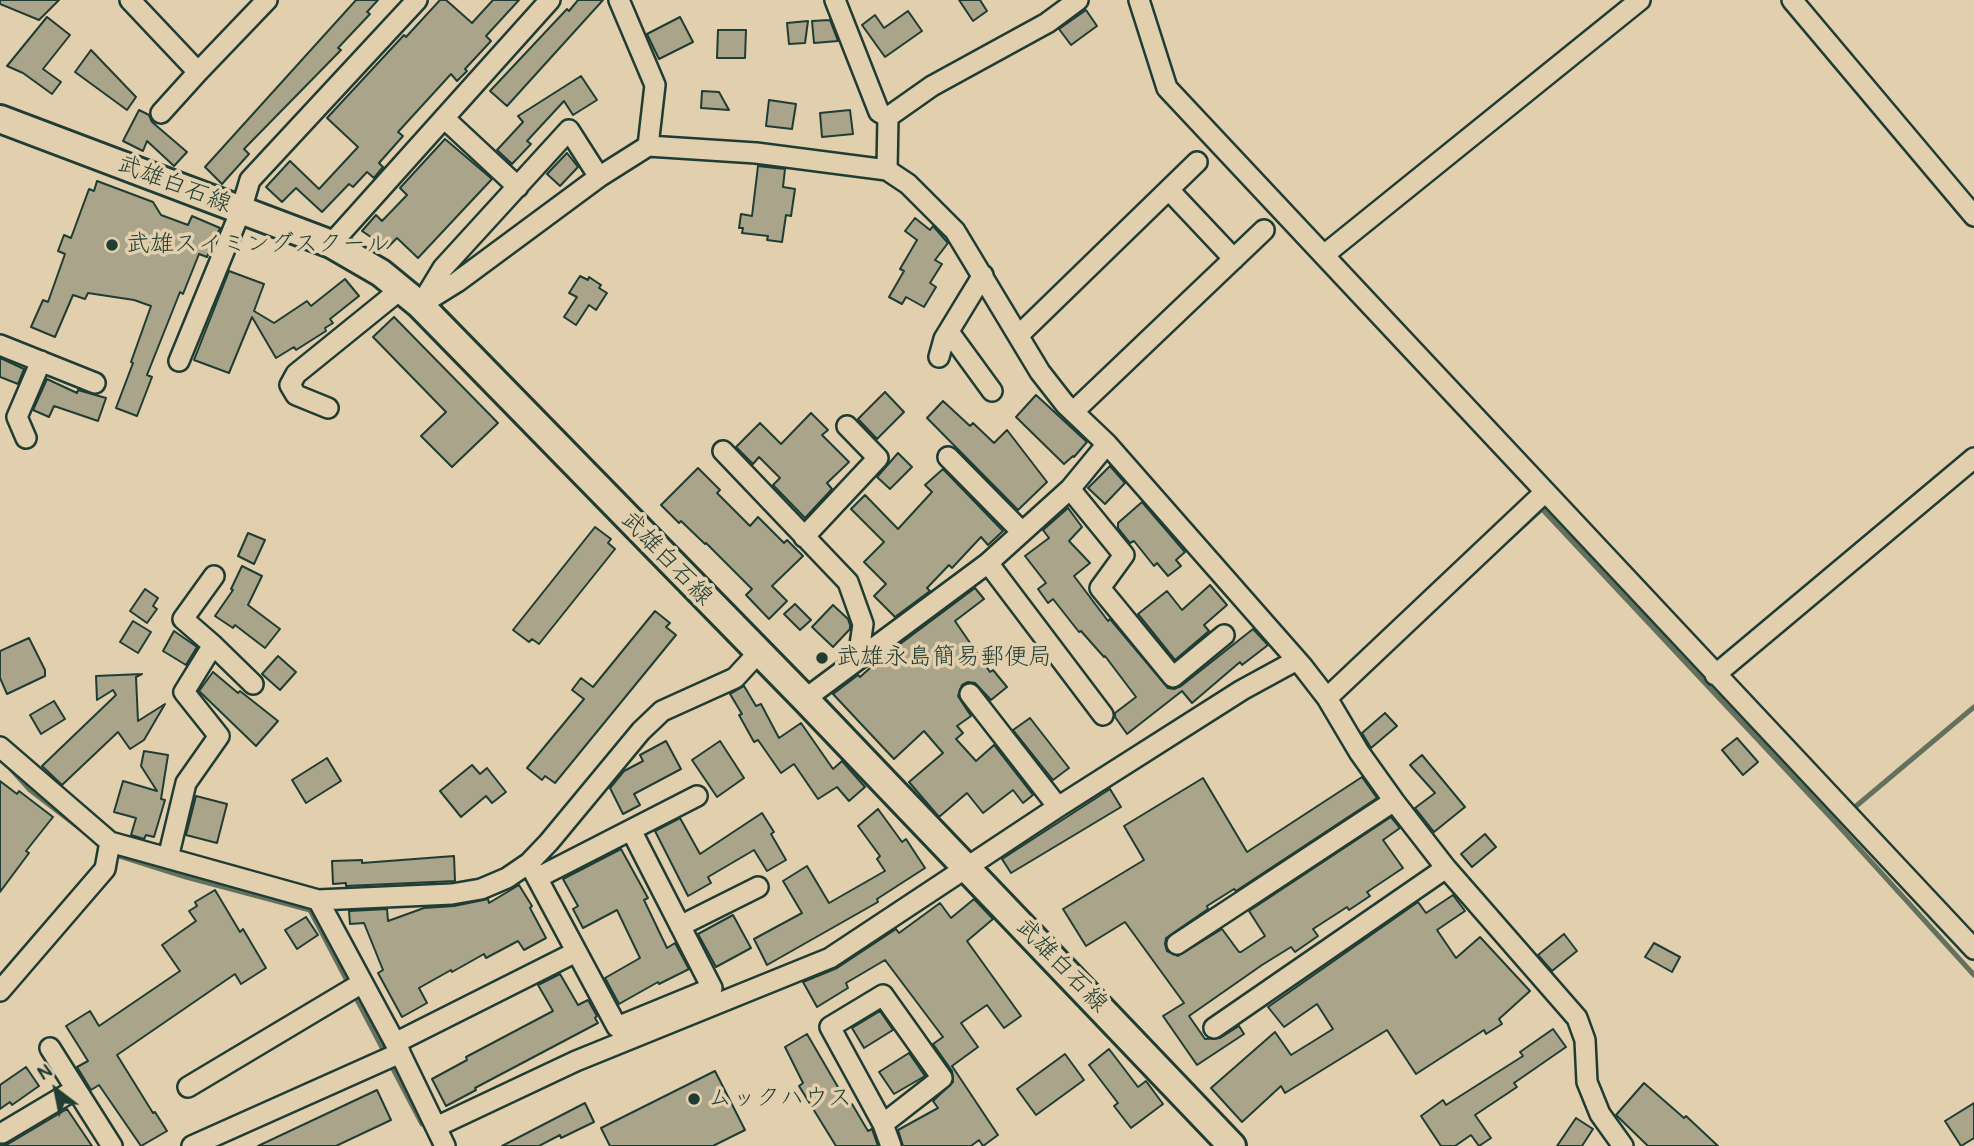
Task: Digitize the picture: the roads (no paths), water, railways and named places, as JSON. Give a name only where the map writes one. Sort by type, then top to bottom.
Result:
[{"type":"main road","name":"武雄白石線","points":[[0,119],[331,244],[382,273],[411,297],[805,699],[1233,1146]]},
{"type":"street","points":[[130,0],[198,72]]},
{"type":"street","points":[[160,113],[267,0]]},
{"type":"street","points":[[179,361],[241,210],[250,180],[417,0]]},
{"type":"street","points":[[331,244],[550,0]]},
{"type":"street","points":[[619,0],[655,85],[648,146]]},
{"type":"street","points":[[835,0],[879,112],[888,117]]},
{"type":"street","points":[[888,117],[932,86],[1047,23],[1078,0]]},
{"type":"street","points":[[1139,0],[1167,88],[1714,675],[1974,949]]},
{"type":"street","points":[[1324,255],[1640,0]]},
{"type":"street","points":[[1792,0],[1974,216]]},
{"type":"street","points":[[887,170],[888,117]]},
{"type":"street","points":[[444,118],[517,187]]},
{"type":"street","points":[[328,408],[296,396],[290,385],[296,374],[411,297],[443,268],[569,130],[599,177]]},
{"type":"street","points":[[411,297],[457,282],[599,177],[648,146],[756,153],[887,170],[908,184],[955,231],[1041,372],[1073,412],[1107,444],[1297,660],[1327,698],[1359,752],[1394,801],[1446,868],[1577,1018],[1585,1040],[1587,1082],[1600,1114],[1623,1146]]},
{"type":"street","points":[[1019,335],[1197,162]]},
{"type":"street","points":[[1169,190],[1234,259]]},
{"type":"street","points":[[1073,412],[1264,230]]},
{"type":"street","points":[[939,357],[949,332],[983,275]]},
{"type":"street","points":[[949,332],[992,391]]},
{"type":"street","points":[[0,345],[95,383]]},
{"type":"street","points":[[26,438],[17,417],[41,361]]},
{"type":"street","points":[[804,537],[878,458],[847,426]]},
{"type":"street","points":[[805,699],[988,564],[1070,489],[1107,444]]},
{"type":"street","points":[[723,451],[848,582],[863,624],[858,659]]},
{"type":"street","points":[[948,457],[1022,532]]},
{"type":"street","points":[[1714,675],[1974,458]]},
{"type":"street","points":[[1070,489],[1124,555],[1100,588],[1173,677],[1224,635]]},
{"type":"street","points":[[1327,698],[1544,493]]},
{"type":"street","points":[[988,564],[1103,715]]},
{"type":"street","points":[[214,576],[183,619],[253,684]]},
{"type":"street","points":[[168,858],[186,783],[219,736],[184,692],[213,645]]},
{"type":"street","points":[[533,870],[549,842],[641,731],[662,711],[734,678],[758,653]]},
{"type":"street","points":[[436,1127],[576,1061],[830,958],[965,866],[1242,690],[1297,660]]},
{"type":"street","points":[[970,694],[1058,807]]},
{"type":"street","points":[[0,747],[110,842],[317,900],[452,894],[481,889],[631,830],[697,796]]},
{"type":"street","points":[[1177,944],[1394,801]]},
{"type":"street","points":[[533,870],[617,1027],[712,988],[631,830]]},
{"type":"street","points":[[0,990],[105,869],[110,842]]},
{"type":"street","points":[[1214,1028],[1446,868]]},
{"type":"street","points":[[680,926],[758,887]]},
{"type":"street","points":[[317,900],[398,1048],[445,1146]]},
{"type":"street","points":[[192,1146],[398,1048],[576,952]]},
{"type":"street","points":[[188,1087],[362,984]]},
{"type":"street","points":[[883,1124],[942,1078],[883,995],[830,1027],[883,1124],[891,1146]]},
{"type":"street","points":[[50,1048],[112,1146]]},
{"type":"street","points":[[2,1133],[76,1089]]},
{"type":"waterway","points":[[1508,540],[1542,509],[1836,823],[1974,975]]},
{"type":"waterway","points":[[1855,807],[1974,707]]},
{"type":"waterway","points":[[11,769],[30,790],[86,833]]},
{"type":"waterway","points":[[113,854],[186,877],[310,910],[386,1055]]},
{"type":"waterway","points":[[390,1063],[422,1124],[430,1121]]},
{"type":"place","name":"武雄スイミングスクール","points":[[112,245]]},
{"type":"place","name":"武雄永島簡易郵便局","points":[[822,658]]},
{"type":"place","name":"ムックハウス","points":[[694,1099]]}]
